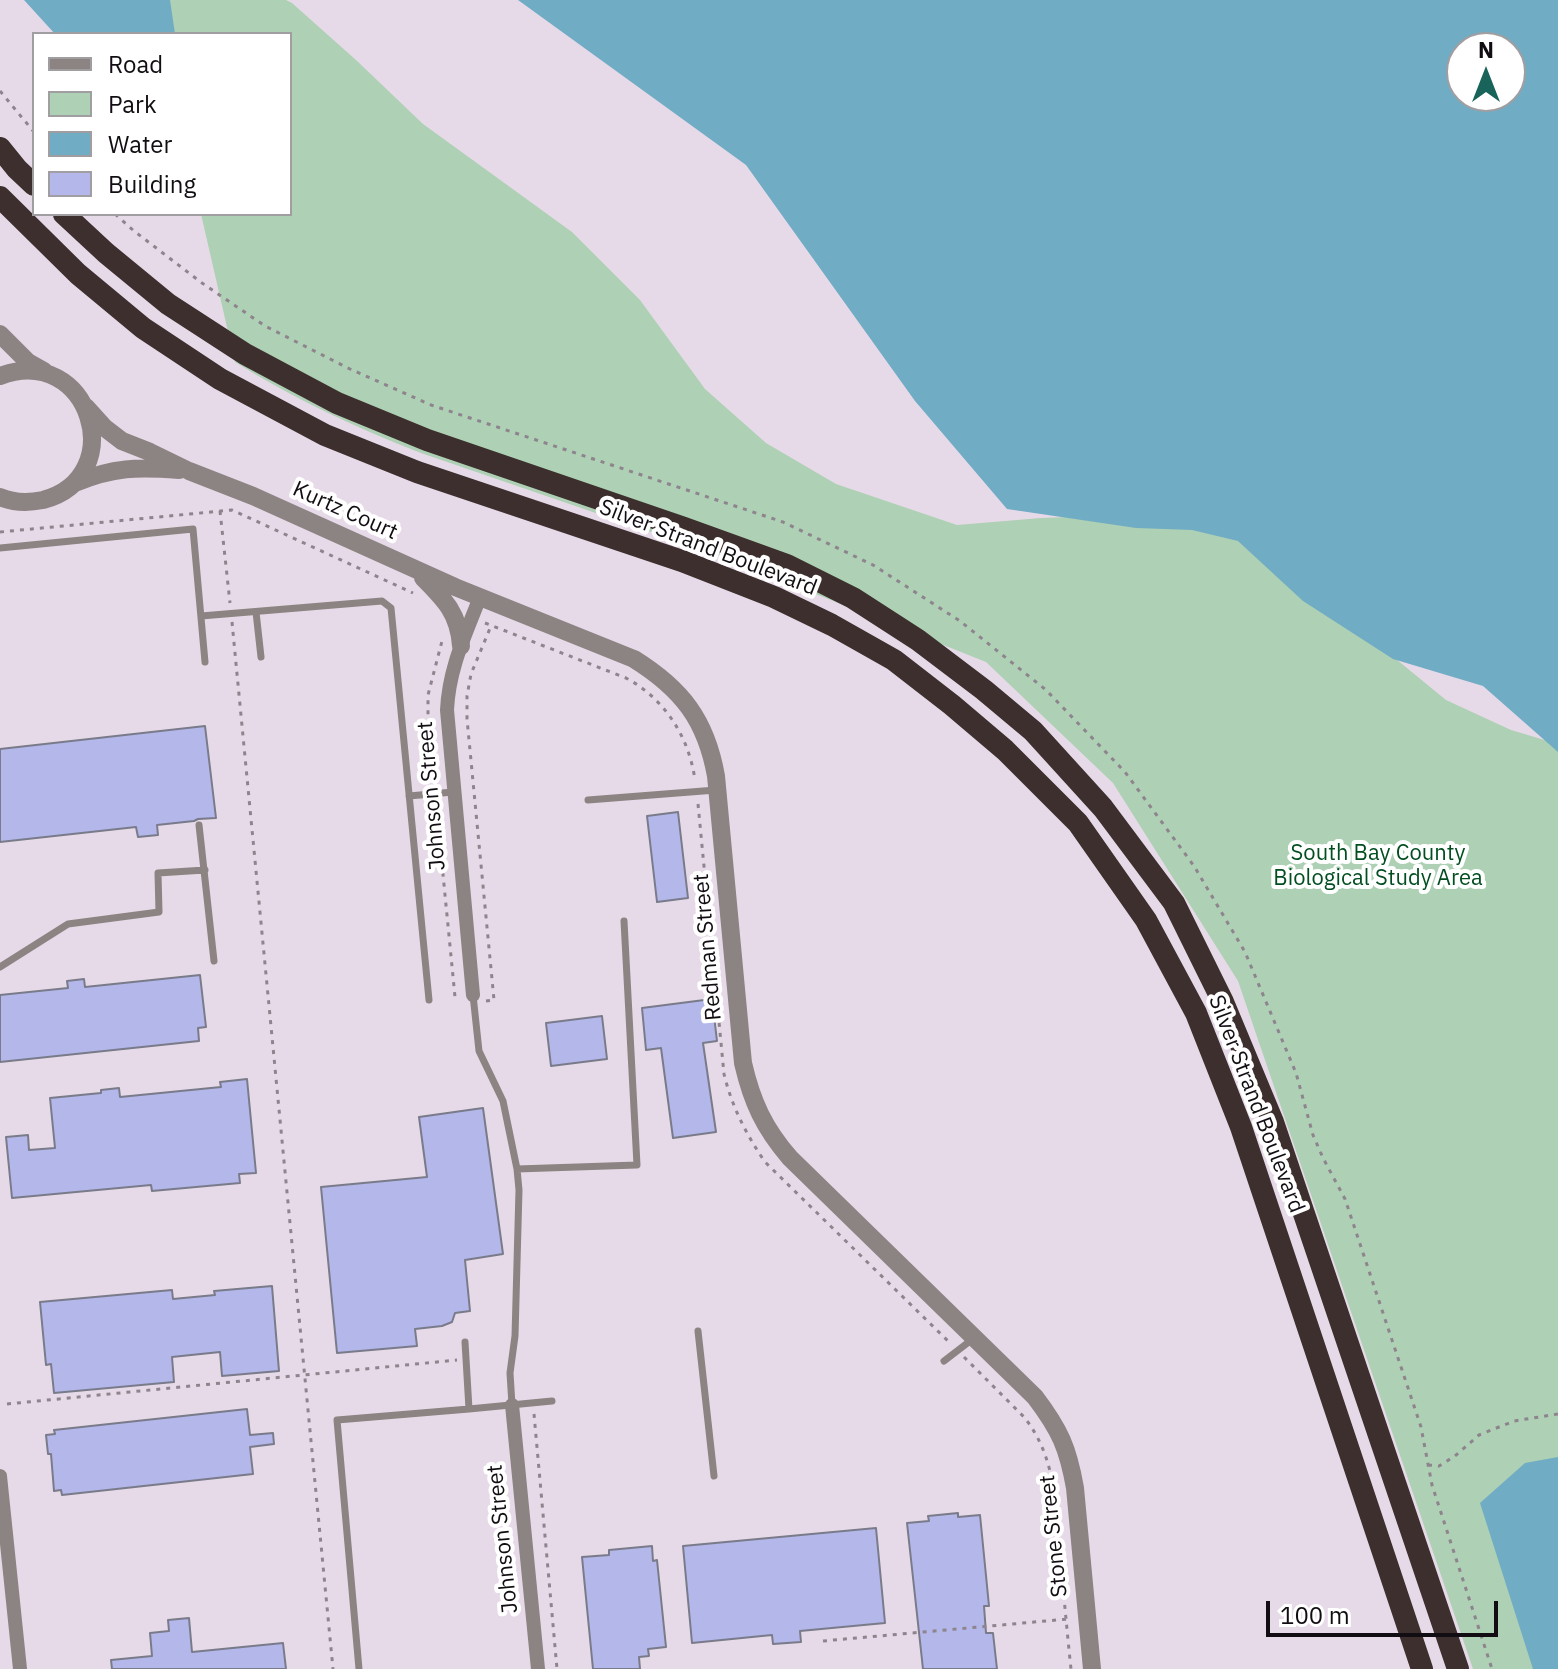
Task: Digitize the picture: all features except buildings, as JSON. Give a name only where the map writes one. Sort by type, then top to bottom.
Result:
[{"type":"highway","points":[[0,148],[32,183]]},
{"type":"highway","name":"Silver Strand Boulevard","points":[[0,197],[78,274],[143,328],[220,379],[325,435],[417,472],[682,561],[774,597],[882,653],[994,741],[1078,823],[1146,920],[1196,1013],[1241,1127],[1422,1669]]},
{"type":"highway","name":"Silver Strand Boulevard","points":[[66,216],[168,304],[245,354],[337,403],[427,440],[787,565],[853,598],[918,640],[1033,731],[1103,808],[1174,903],[1223,1002],[1273,1122],[1458,1669]]},
{"type":"street","name":"Kurtz Court","points":[[0,334],[28,362],[71,387],[105,428],[122,441],[480,597]]},
{"type":"street","points":[[0,376],[31,370],[49,374]]},
{"type":"street","points":[[72,484],[90,456],[93,439],[86,407]]},
{"type":"street","name":"Kurtz Court","points":[[3,500],[31,503],[53,497],[72,484],[106,471],[189,471]]},
{"type":"street","points":[[383,555],[422,577],[441,595],[454,615],[461,646]]},
{"type":"street","name":"Johnson Street","points":[[474,999],[447,710],[448,686],[480,597]]},
{"type":"street","name":"Redman Street","points":[[480,597],[634,659],[672,685],[696,717],[711,751],[718,790],[743,1063],[755,1107],[790,1158],[974,1338]]},
{"type":"street","name":"Stone Street","points":[[974,1338],[1035,1397],[1064,1440],[1075,1488],[1092,1669]]},
{"type":"street","name":"Johnson Street","points":[[512,1405],[538,1669]]},
{"type":"street","points":[[0,1476],[20,1669]]},
{"type":"lane","points":[[0,548],[193,529],[205,662]]},
{"type":"lane","points":[[201,616],[382,601],[391,608],[429,1000]]},
{"type":"lane","points":[[256,612],[261,657]]},
{"type":"lane","points":[[588,800],[718,790]]},
{"type":"lane","points":[[409,796],[453,792]]},
{"type":"lane","points":[[199,825],[214,961]]},
{"type":"lane","points":[[0,967],[68,924],[159,912],[158,873],[205,870]]},
{"type":"lane","points":[[517,1169],[637,1165],[624,921]]},
{"type":"lane","points":[[474,999],[479,1051],[503,1101],[519,1190],[515,1336],[510,1373],[512,1405]]},
{"type":"lane","points":[[698,1331],[714,1476]]},
{"type":"lane","points":[[944,1361],[974,1338]]},
{"type":"lane","points":[[465,1342],[469,1409]]},
{"type":"lane","points":[[359,1669],[337,1420],[552,1401]]},
{"type":"path","points":[[0,91],[32,130]]},
{"type":"path","points":[[117,216],[202,283],[265,326],[350,369],[431,405],[783,522],[873,565],[960,621],[1046,690],[1125,772],[1194,866],[1245,952],[1296,1073],[1313,1135],[1345,1199],[1421,1427],[1440,1514],[1492,1669]]},
{"type":"path","points":[[0,532],[232,510],[407,590],[422,601]]},
{"type":"path","points":[[220,511],[333,1669]]},
{"type":"path","points":[[474,999],[494,1000],[467,696],[471,674],[491,626]]},
{"type":"path","points":[[7,1404],[457,1360]]},
{"type":"path","points":[[974,1367],[1024,1417],[1045,1452],[1053,1483],[1071,1669]]},
{"type":"path","points":[[533,1403],[557,1669]]},
{"type":"path","points":[[1428,1465],[1439,1466],[1479,1435],[1514,1421],[1558,1414]]},
{"type":"path","points":[[823,1641],[1087,1617]]},
{"type":"green space","name":"South Bay County Biological Study Area","points":[[153,0],[286,0],[292,3],[423,124],[572,232],[640,300],[705,389],[766,443],[836,484],[957,525],[1153,514],[1236,528],[1446,700],[1511,730],[1558,744],[1558,1669],[1473,1669],[1238,981],[1113,783],[986,662],[718,555],[421,453],[326,412],[235,362],[201,216],[292,216],[292,32],[160,32]]},
{"type":"water","points":[[24,0],[170,0],[175,32],[53,32]]},
{"type":"water","points":[[518,0],[1558,0],[1558,752],[1483,686],[1393,659],[1303,601],[1238,541],[1192,530],[1136,528],[1007,509],[915,401],[746,165]]},
{"type":"water","points":[[1558,1457],[1558,1669],[1533,1669],[1480,1503],[1525,1463]]}]
